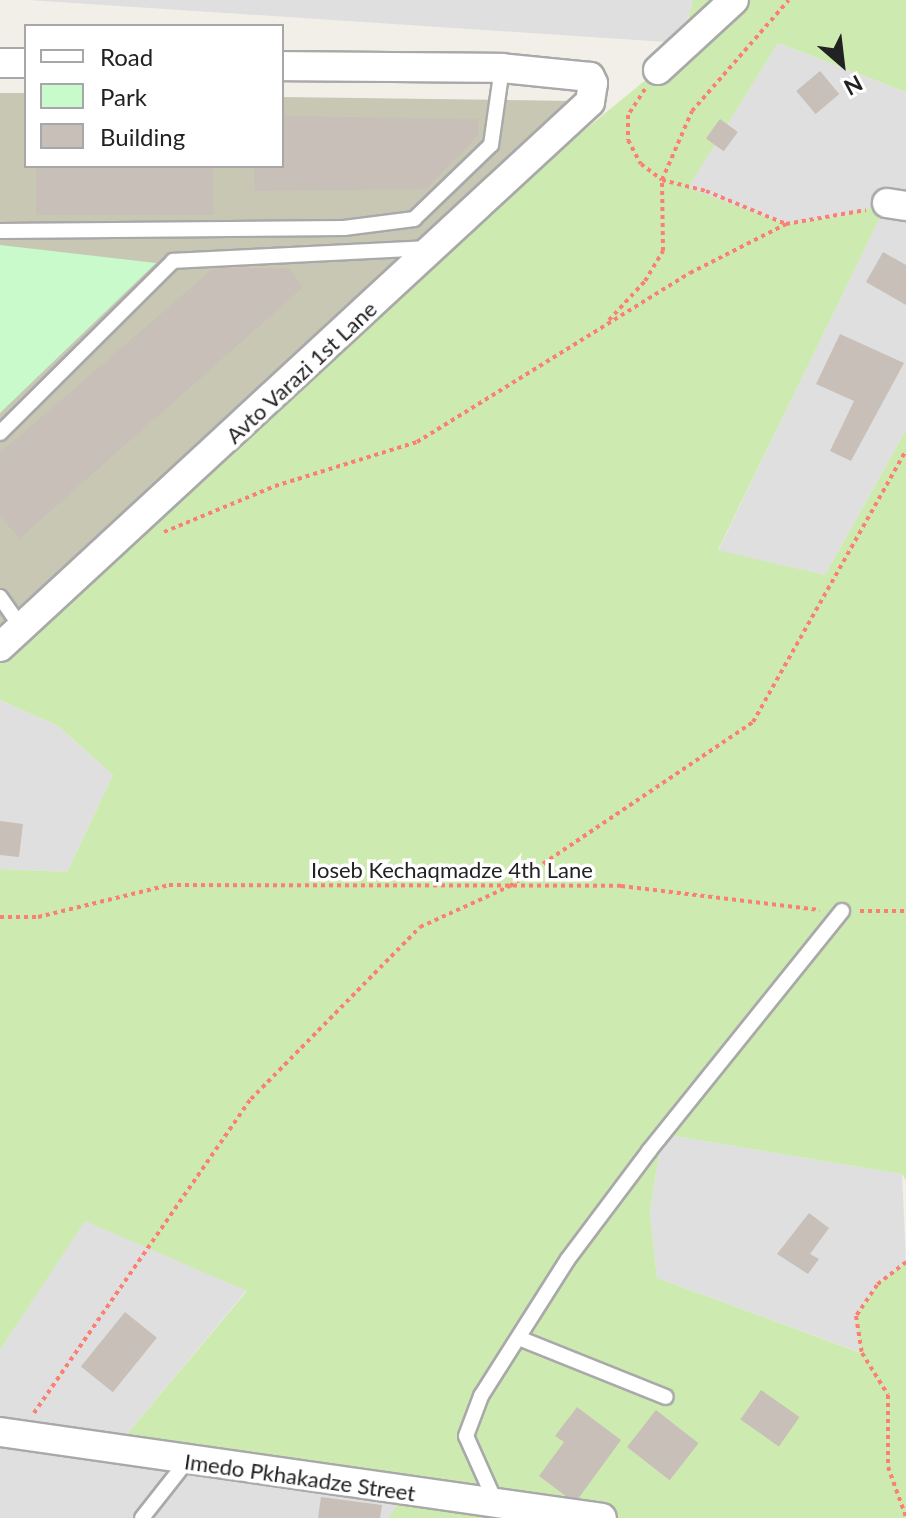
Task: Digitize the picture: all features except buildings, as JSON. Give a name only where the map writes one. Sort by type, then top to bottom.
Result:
[{"type":"street","points":[[658,70],[734,0]]},
{"type":"street","points":[[0,63],[24,63]]},
{"type":"street","points":[[284,66],[502,68]]},
{"type":"street","name":"Avto Varazi 1st Lane","points":[[0,647],[590,102],[590,77],[502,68]]},
{"type":"street","name":"Imedo Pkhakadze Street","points":[[9,1433],[513,1509],[602,1518]]},
{"type":"lane","points":[[0,231],[344,228],[414,219],[491,145],[502,68]]},
{"type":"lane","points":[[0,433],[173,261],[434,248]]},
{"type":"lane","points":[[0,597],[22,628]]},
{"type":"lane","points":[[513,1509],[466,1436],[481,1396],[568,1259],[649,1151],[842,911]]},
{"type":"lane","points":[[519,1338],[666,1397]]},
{"type":"lane","points":[[142,1518],[186,1462]]},
{"type":"path","points":[[604,325],[645,281],[663,251],[662,180],[692,111],[789,0]]},
{"type":"path","points":[[658,70],[628,115],[628,140],[641,164],[662,180],[706,191],[786,224]]},
{"type":"path","points":[[157,535],[289,481],[417,442],[604,325],[786,224],[844,216],[896,204]]},
{"type":"path","points":[[9,1433],[251,1099],[420,927],[510,886],[753,722],[906,451]]},
{"type":"path","name":"Ioseb Kechaqmadze 4th Lane","points":[[0,917],[38,917],[169,885],[621,886],[842,911],[906,911]]},
{"type":"path","points":[[906,1262],[877,1285],[856,1316],[862,1353],[888,1395],[888,1467],[906,1517]]},
{"type":"shaded area","points":[[28,0],[693,0],[682,43]]},
{"type":"shaded area","points":[[778,43],[906,92],[906,430],[825,575],[718,551],[886,204],[844,216],[786,224],[687,189]]},
{"type":"shaded area","points":[[0,93],[24,93],[24,168],[284,168],[284,97],[574,101],[407,260],[0,626]]},
{"type":"shaded area","points":[[0,700],[58,726],[113,775],[67,872],[0,869]]},
{"type":"shaded area","points":[[662,1134],[902,1174],[906,1262],[877,1285],[862,1353],[657,1278],[650,1212]]},
{"type":"shaded area","points":[[85,1220],[247,1290],[107,1458],[401,1498],[389,1518],[0,1518],[0,1350]]},
{"type":"green space","points":[[693,0],[906,0],[906,92],[778,43],[688,188],[786,224],[844,216],[887,203],[718,550],[825,575],[906,430],[906,1181],[902,1174],[662,1134],[650,1212],[657,1278],[861,1353],[856,1316],[877,1285],[906,1262],[906,1518],[389,1518],[400,1499],[106,1459],[247,1291],[85,1221],[0,1350],[0,869],[67,872],[113,775],[58,726],[0,700],[0,647],[468,226],[665,64],[682,43]]},
{"type":"green space","points":[[0,245],[156,263],[0,413]]}]
